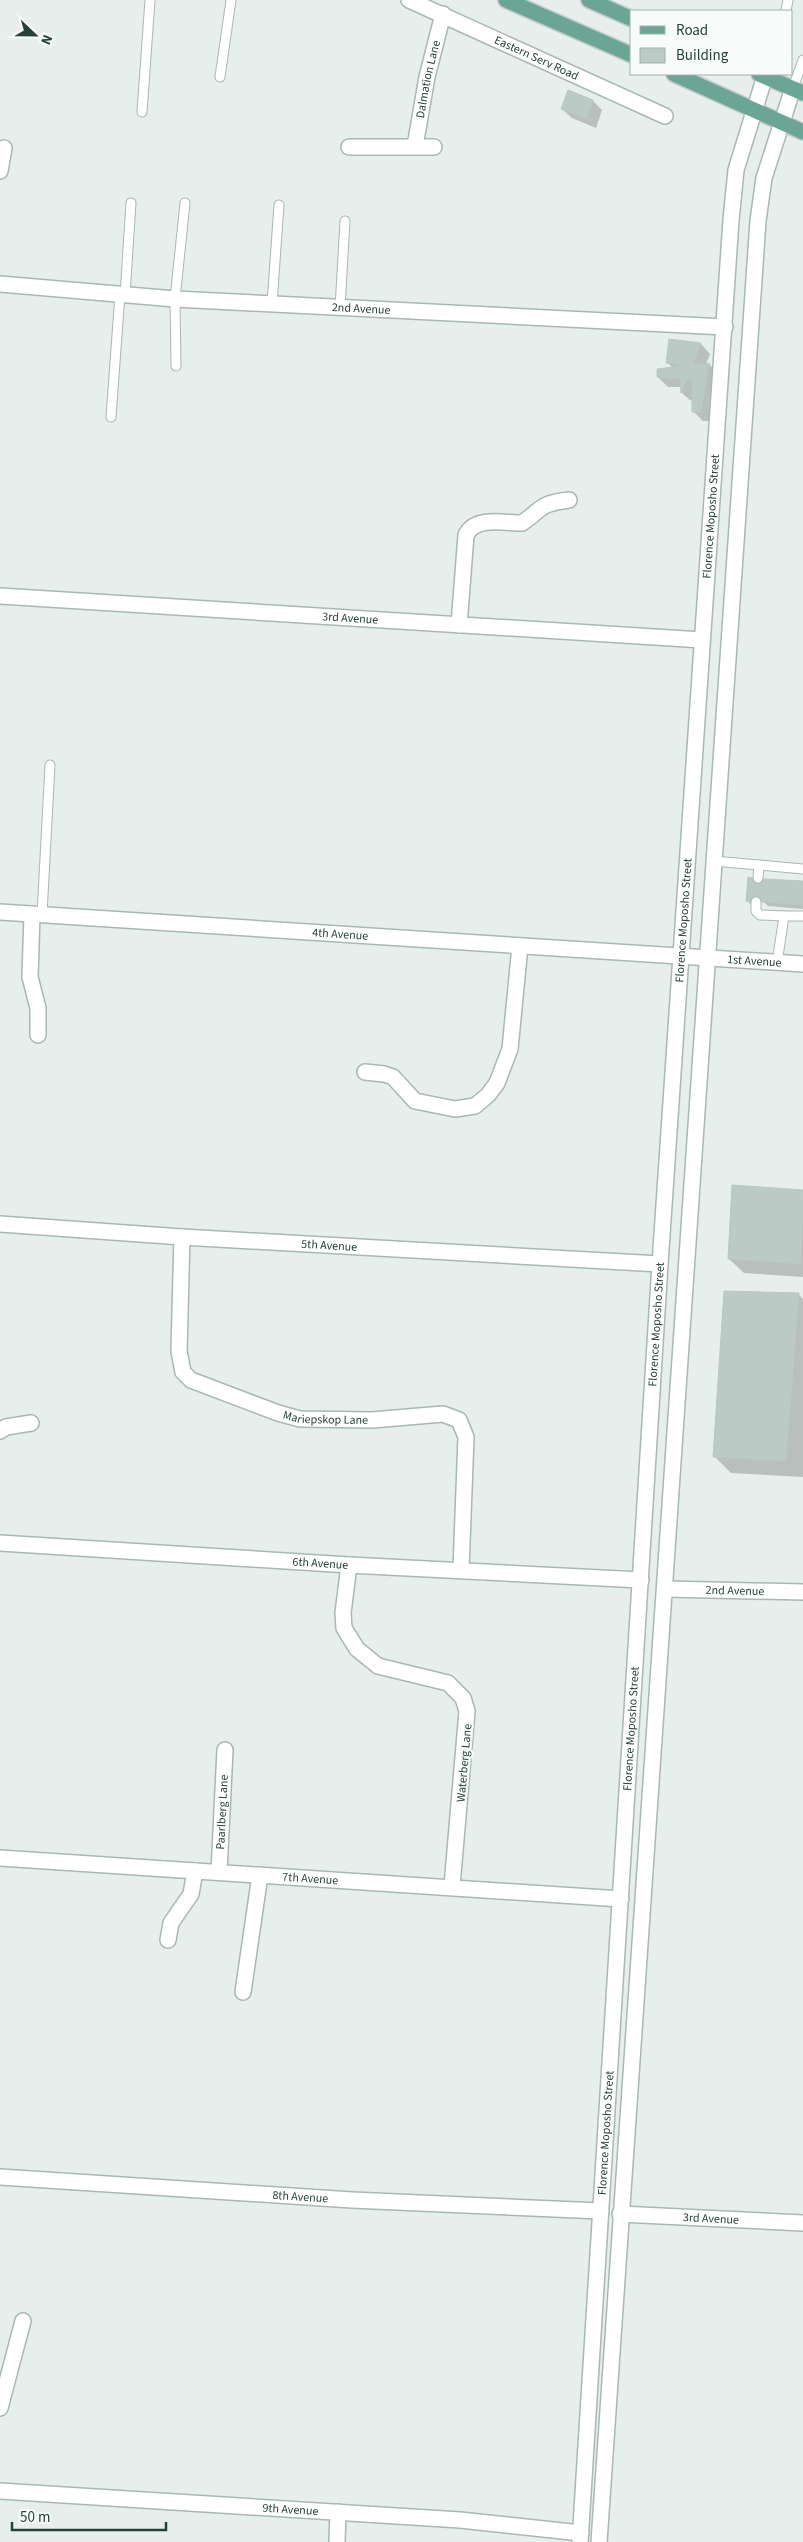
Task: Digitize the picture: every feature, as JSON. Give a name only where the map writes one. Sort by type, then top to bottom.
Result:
[{"type":"main road","points":[[506,0],[630,54]]},
{"type":"main road","points":[[589,0],[630,18]]},
{"type":"main road","points":[[676,75],[756,109],[803,132]]},
{"type":"main road","points":[[763,75],[798,91]]},
{"type":"street","name":"Eastern Serv Road","points":[[409,0],[665,116]]},
{"type":"street","name":"Dalmation Lane","points":[[415,146],[427,77],[443,14]]},
{"type":"street","name":"Florence Moposho Street","points":[[580,2537],[660,1264],[736,170],[756,109],[763,75]]},
{"type":"street","name":"Florence Moposho Street","points":[[599,2542],[620,2214],[666,1589],[758,221],[764,178],[782,122],[798,91]]},
{"type":"street","points":[[349,147],[434,147]]},
{"type":"street","points":[[0,170],[4,148]]},
{"type":"street","name":"2nd Avenue","points":[[0,284],[175,299],[725,327]]},
{"type":"street","points":[[459,625],[466,536],[469,528],[478,523],[522,523],[537,509],[549,502],[569,500]]},
{"type":"street","name":"3rd Avenue","points":[[0,596],[702,640]]},
{"type":"street","name":"4th Avenue","points":[[0,912],[681,956]]},
{"type":"street","points":[[37,914],[30,977],[38,1008],[38,1035]]},
{"type":"street","points":[[366,1072],[393,1077],[415,1101],[455,1109],[474,1106],[488,1095],[497,1083],[510,1049],[520,946]]},
{"type":"street","name":"1st Avenue","points":[[681,956],[803,964]]},
{"type":"street","name":"5th Avenue","points":[[0,1224],[182,1237],[660,1264]]},
{"type":"street","name":"Mariepskop Lane","points":[[182,1237],[179,1351],[184,1372],[190,1380],[278,1413],[300,1419],[372,1420],[443,1414],[459,1420],[466,1437],[461,1569]]},
{"type":"street","points":[[0,1431],[6,1427],[31,1424]]},
{"type":"street","name":"6th Avenue","points":[[0,1543],[349,1565],[461,1569],[641,1580]]},
{"type":"street","name":"Waterberg Lane","points":[[349,1565],[343,1614],[344,1628],[357,1649],[378,1666],[448,1683],[463,1698],[468,1711],[452,1886]]},
{"type":"street","name":"2nd Avenue","points":[[666,1589],[803,1592]]},
{"type":"street","name":"Paarlberg Lane","points":[[218,1872],[225,1750]]},
{"type":"street","name":"7th Avenue","points":[[0,1858],[452,1886],[621,1899]]},
{"type":"street","points":[[168,1940],[170,1923],[191,1894],[194,1871]]},
{"type":"street","points":[[242,1992],[260,1875]]},
{"type":"street","name":"8th Avenue","points":[[0,2177],[352,2200],[601,2211]]},
{"type":"street","name":"3rd Avenue","points":[[620,2214],[803,2223]]},
{"type":"street","points":[[0,2408],[23,2321]]},
{"type":"street","name":"9th Avenue","points":[[0,2491],[460,2520],[580,2537]]},
{"type":"street","points":[[337,2542],[338,2512]]},
{"type":"lane","points":[[142,112],[150,0]]},
{"type":"lane","points":[[220,77],[230,0]]},
{"type":"lane","points":[[798,91],[803,60]]},
{"type":"lane","points":[[111,417],[131,203]]},
{"type":"lane","points":[[176,366],[175,299],[185,203]]},
{"type":"lane","points":[[272,304],[279,205]]},
{"type":"lane","points":[[340,308],[346,221]]},
{"type":"lane","points":[[37,914],[50,765]]},
{"type":"lane","points":[[714,861],[803,869]]},
{"type":"lane","points":[[758,878],[759,865]]},
{"type":"lane","points":[[756,902],[756,911],[760,915],[803,916]]},
{"type":"lane","points":[[777,963],[784,916]]},
{"type":"building","points":[[568,90],[593,100],[587,119],[561,109]]},
{"type":"building","points":[[669,339],[701,343],[693,365],[709,363],[701,412],[692,412],[692,380],[687,379],[681,393],[680,379],[657,377],[657,369],[680,366],[679,364],[666,363]]},
{"type":"building","points":[[748,877],[758,884],[764,879],[803,881],[803,905],[762,902],[756,896],[752,897],[750,902],[746,901]]},
{"type":"building","points":[[732,1185],[803,1190],[801,1264],[728,1259]]},
{"type":"building","points":[[724,1291],[799,1293],[786,1461],[713,1457]]}]
